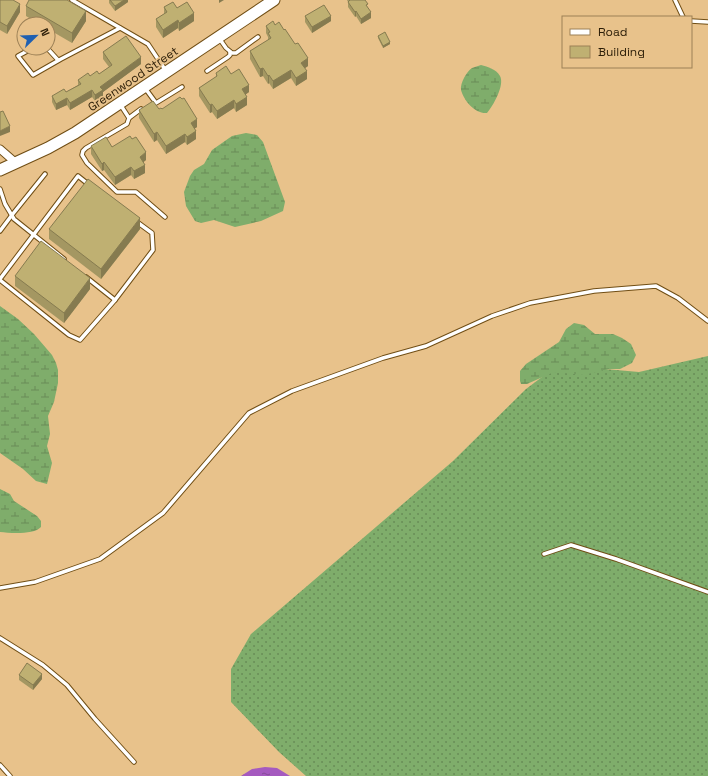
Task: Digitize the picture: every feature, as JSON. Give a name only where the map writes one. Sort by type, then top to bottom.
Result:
[{"type":"main road","name":"Greenwood Street","points":[[0,170],[70,136],[274,0]]},
{"type":"street","points":[[0,149],[16,163]]},
{"type":"lane","points":[[72,0],[148,44],[167,72]]},
{"type":"lane","points":[[675,0],[683,16]]},
{"type":"lane","points":[[692,21],[708,22]]},
{"type":"lane","points":[[18,56],[33,75],[58,60],[120,28]]},
{"type":"lane","points":[[218,37],[232,53],[236,53],[258,37]]},
{"type":"lane","points":[[207,71],[228,57],[230,52]]},
{"type":"lane","points":[[54,56],[58,60]]},
{"type":"lane","points":[[145,87],[154,101]]},
{"type":"lane","points":[[165,217],[136,192],[117,192],[87,163],[82,155],[86,148],[126,124],[129,118],[154,101],[156,103],[182,87]]},
{"type":"lane","points":[[120,104],[129,118]]},
{"type":"lane","points":[[0,231],[46,174]]},
{"type":"lane","points":[[90,185],[78,176],[0,280],[69,335],[80,340],[115,300],[153,250],[152,233],[134,219]]},
{"type":"lane","points":[[0,190],[5,204],[14,219],[68,262]]},
{"type":"lane","points":[[80,272],[115,300]]},
{"type":"lane","points":[[0,588],[35,582],[100,559],[162,513],[249,413],[292,391],[383,358],[426,346],[492,316],[530,303],[594,291],[656,286],[678,298],[708,320]]},
{"type":"lane","points":[[544,554],[571,546],[616,559],[708,592]]},
{"type":"lane","points":[[0,638],[43,665],[67,686],[134,762]]},
{"type":"lane","points":[[0,765],[10,776]]},
{"type":"green space","points":[[481,65],[496,72],[500,76],[501,80],[498,95],[487,113],[474,109],[467,102],[461,90],[464,78],[468,72],[472,68]]},
{"type":"green space","points":[[246,133],[257,135],[263,142],[285,202],[283,211],[261,221],[235,227],[214,220],[201,223],[195,221],[186,206],[184,192],[190,176],[194,170],[204,164],[212,150],[232,136]]},
{"type":"green space","points":[[0,306],[18,319],[34,334],[52,355],[58,370],[58,383],[54,402],[48,416],[50,434],[47,446],[52,463],[47,484],[36,481],[23,469],[0,453]]},
{"type":"green space","points":[[574,323],[584,325],[595,334],[613,334],[631,344],[636,355],[632,363],[620,369],[608,369],[584,375],[554,372],[527,384],[521,384],[520,371],[526,364],[559,342],[566,329]]},
{"type":"green space","points":[[708,356],[708,776],[306,776],[279,752],[231,702],[231,669],[251,634],[453,461],[526,389],[554,368],[582,367],[639,372]]},
{"type":"green space","points":[[0,489],[10,494],[14,501],[37,516],[41,521],[41,527],[38,530],[16,533],[0,532]]},
{"type":"water","points":[[265,767],[277,768],[290,776],[241,776],[252,769]]},
{"type":"building","points":[[0,0],[13,0],[20,4],[7,26],[0,22]]},
{"type":"building","points":[[29,0],[67,0],[86,11],[72,33],[56,24],[56,16],[43,16],[26,6]]},
{"type":"building","points":[[110,0],[124,0],[115,6]]},
{"type":"building","points":[[350,0],[365,0],[368,4],[366,5],[371,12],[361,19],[348,2]]},
{"type":"building","points":[[173,2],[177,8],[187,2],[194,13],[179,23],[178,20],[163,30],[156,19],[167,12],[164,7]]},
{"type":"building","points":[[324,5],[331,16],[312,27],[305,16]]},
{"type":"building","points":[[273,21],[275,25],[279,22],[295,44],[298,43],[308,58],[301,63],[307,71],[296,78],[291,70],[273,81],[263,68],[260,69],[250,51],[271,38],[268,33],[270,32],[266,26]]},
{"type":"building","points":[[385,32],[390,42],[383,46],[378,36]]},
{"type":"building","points":[[126,36],[141,57],[100,87],[103,90],[95,95],[92,90],[70,103],[67,98],[56,104],[52,96],[64,89],[66,92],[81,84],[78,80],[88,73],[90,76],[97,71],[99,74],[112,65],[103,52]]},
{"type":"building","points":[[226,66],[231,74],[239,69],[249,85],[242,89],[247,97],[236,104],[234,100],[217,111],[212,104],[210,105],[199,88],[217,76],[216,73]]},
{"type":"building","points":[[180,97],[182,99],[184,98],[197,119],[191,123],[196,131],[187,137],[185,134],[166,146],[157,132],[154,134],[139,110],[153,101],[159,109],[162,109]]},
{"type":"building","points":[[3,111],[10,126],[0,131],[0,112]]},
{"type":"building","points":[[130,136],[132,139],[136,137],[146,152],[140,157],[145,165],[134,171],[131,167],[115,177],[104,162],[102,164],[91,146],[106,137],[112,147]]},
{"type":"building","points":[[88,179],[140,218],[101,269],[49,229]]},
{"type":"building","points":[[41,241],[90,278],[64,313],[15,276]]},
{"type":"building","points":[[27,663],[42,674],[33,685],[19,675]]}]
